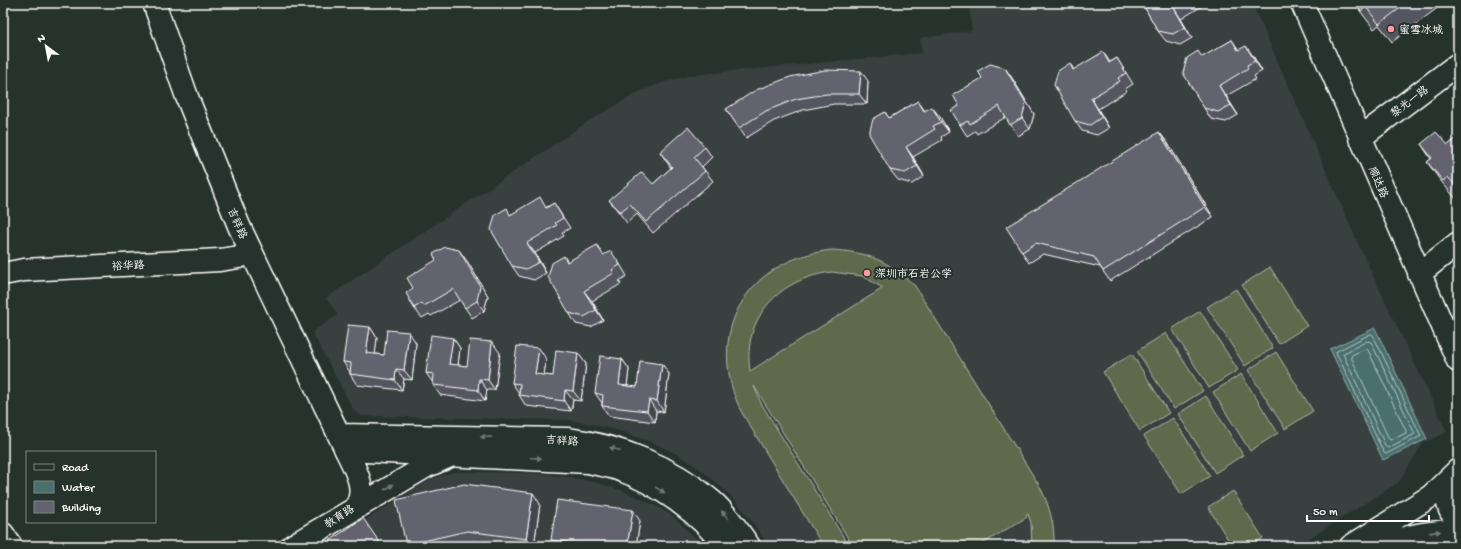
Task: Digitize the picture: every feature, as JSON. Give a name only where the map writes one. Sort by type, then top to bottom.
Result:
[{"type":"street","name":"吉祥路","points":[[154,3],[212,160],[239,226],[342,442]]},
{"type":"street","name":"顺达路","points":[[1302,3],[1458,361]]},
{"type":"street","name":"黎光一路","points":[[1360,138],[1458,64]]},
{"type":"street","points":[[1419,274],[1458,244]]},
{"type":"street","name":"裕华路","points":[[3,274],[24,270],[220,260],[229,259],[251,251]]},
{"type":"street","name":"吉祥路","points":[[342,442],[567,439],[598,443],[628,453],[688,483],[713,502],[737,529],[749,546]]},
{"type":"street","name":"吉祥路","points":[[342,442],[455,454],[580,461],[618,469],[644,480],[671,497],[700,519],[724,546]]},
{"type":"street","name":"教育路","points":[[292,546],[356,507],[360,501],[360,483],[342,442]]},
{"type":"street","points":[[356,507],[425,467],[455,454]]},
{"type":"street","points":[[1455,474],[1448,487],[1447,498],[1449,509],[1458,520]]},
{"type":"street","points":[[1351,546],[1431,496],[1455,474]]},
{"type":"street","points":[[1386,546],[1420,535],[1458,530]]},
{"type":"street","points":[[3,534],[11,546]]},
{"type":"shaded area","name":"深圳市石岩公学","points":[[969,3],[1252,3],[1360,248],[1447,432],[1423,443],[1399,482],[1297,546],[769,546],[749,517],[730,495],[703,471],[679,455],[656,444],[620,431],[568,420],[362,416],[354,411],[312,332],[338,315],[326,298],[589,121],[639,92],[664,82],[692,75],[922,53],[920,38],[972,31]]},
{"type":"shaded area","points":[[454,472],[534,473],[570,477],[597,483],[623,491],[654,505],[671,515],[704,546],[324,546],[431,479]]},
{"type":"green space","points":[[832,250],[856,253],[877,259],[887,264],[915,286],[1039,485],[1051,514],[1054,546],[1032,546],[1031,523],[1028,514],[1026,515],[1027,517],[979,546],[853,546],[754,386],[761,403],[849,546],[823,546],[742,413],[731,384],[727,356],[730,330],[740,306],[755,285],[776,268],[802,256]],"holes":[[[832,272],[862,276],[883,288],[750,371],[749,351],[752,334],[759,318],[768,304],[781,292],[796,282],[813,276]]]},
{"type":"green space","points":[[1270,267],[1307,326],[1279,344],[1242,285]]},
{"type":"green space","points":[[1236,289],[1273,348],[1245,366],[1207,307]]},
{"type":"green space","points":[[1200,311],[1238,370],[1209,388],[1172,329]]},
{"type":"green space","points":[[1166,333],[1203,391],[1174,409],[1137,351]]},
{"type":"green space","points":[[1276,352],[1313,411],[1285,429],[1248,370]]},
{"type":"green space","points":[[1132,354],[1169,413],[1140,431],[1103,372]]},
{"type":"green space","points":[[1241,374],[1278,433],[1250,451],[1213,392]]},
{"type":"green space","points":[[1206,396],[1243,455],[1215,473],[1178,414]]},
{"type":"green space","points":[[1173,418],[1210,476],[1181,494],[1144,436]]},
{"type":"green space","points":[[1233,491],[1263,538],[1251,546],[1232,546],[1208,507]]},
{"type":"water","points":[[1375,328],[1427,439],[1383,460],[1330,349]]},
{"type":"building","points":[[1142,3],[1182,3],[1174,8],[1185,27],[1173,34],[1158,31]]},
{"type":"building","points":[[1355,3],[1407,3],[1379,24],[1366,7],[1361,11]]},
{"type":"building","points":[[1232,40],[1238,50],[1246,46],[1255,61],[1247,65],[1248,68],[1219,86],[1231,105],[1218,112],[1204,108],[1183,73],[1187,58],[1198,51],[1202,57]]},
{"type":"building","points":[[1103,52],[1109,63],[1117,58],[1126,73],[1118,78],[1120,81],[1091,98],[1102,117],[1090,125],[1075,121],[1054,85],[1058,71],[1070,63],[1073,70]]},
{"type":"building","points":[[990,64],[1005,68],[1026,103],[1022,118],[1010,125],[999,106],[970,124],[968,121],[960,125],[951,110],[959,106],[953,95],[982,78],[978,71]]},
{"type":"building","points":[[825,70],[861,71],[859,94],[827,94],[796,99],[766,111],[739,128],[726,109],[756,90],[790,77]]},
{"type":"building","points":[[918,101],[924,111],[932,107],[941,122],[933,126],[935,129],[906,147],[917,166],[905,173],[890,170],[869,134],[873,119],[885,112],[889,118]]},
{"type":"building","points":[[688,127],[705,147],[694,157],[705,171],[646,222],[630,204],[620,212],[609,200],[642,172],[653,184],[672,167],[660,152]]},
{"type":"building","points":[[1159,132],[1205,207],[1103,271],[1094,257],[1036,243],[1022,252],[1006,227]]},
{"type":"building","points":[[1436,132],[1448,145],[1458,137],[1458,189],[1448,177],[1443,181],[1427,162],[1432,158],[1421,144]]},
{"type":"building","points":[[540,197],[546,208],[554,203],[563,218],[555,223],[557,225],[527,243],[539,262],[526,269],[512,266],[491,230],[495,215],[507,208],[510,215]]},
{"type":"building","points":[[597,245],[603,255],[611,251],[620,265],[612,270],[614,273],[584,291],[596,310],[584,317],[569,313],[548,277],[552,263],[564,256],[567,262]]},
{"type":"building","points":[[445,247],[459,250],[480,286],[477,301],[465,308],[453,289],[424,306],[422,303],[414,308],[406,293],[413,288],[407,278],[436,260],[433,254]]},
{"type":"building","points":[[348,325],[370,327],[366,353],[384,355],[387,330],[409,332],[404,370],[396,369],[395,380],[350,374],[351,363],[343,362]]},
{"type":"building","points":[[431,335],[453,338],[449,364],[467,366],[470,340],[492,342],[488,380],[479,379],[478,390],[433,385],[434,374],[426,373]]},
{"type":"building","points":[[517,346],[539,348],[535,374],[553,376],[556,350],[578,353],[573,391],[565,390],[564,401],[519,395],[520,384],[512,383]]},
{"type":"building","points":[[600,356],[622,359],[619,385],[637,387],[640,361],[662,364],[657,401],[649,400],[647,411],[602,406],[603,395],[595,393]]},
{"type":"building","points":[[464,484],[533,493],[526,539],[467,531],[406,545],[396,500]]},
{"type":"building","points":[[557,500],[633,510],[627,546],[597,546],[551,540]]},
{"type":"building","points":[[363,518],[382,546],[322,546]]},
{"type":"place","name":"蜜雪冰城","points":[[1391,29]]},
{"type":"place","name":"深圳市石岩公学","points":[[867,273]]}]
